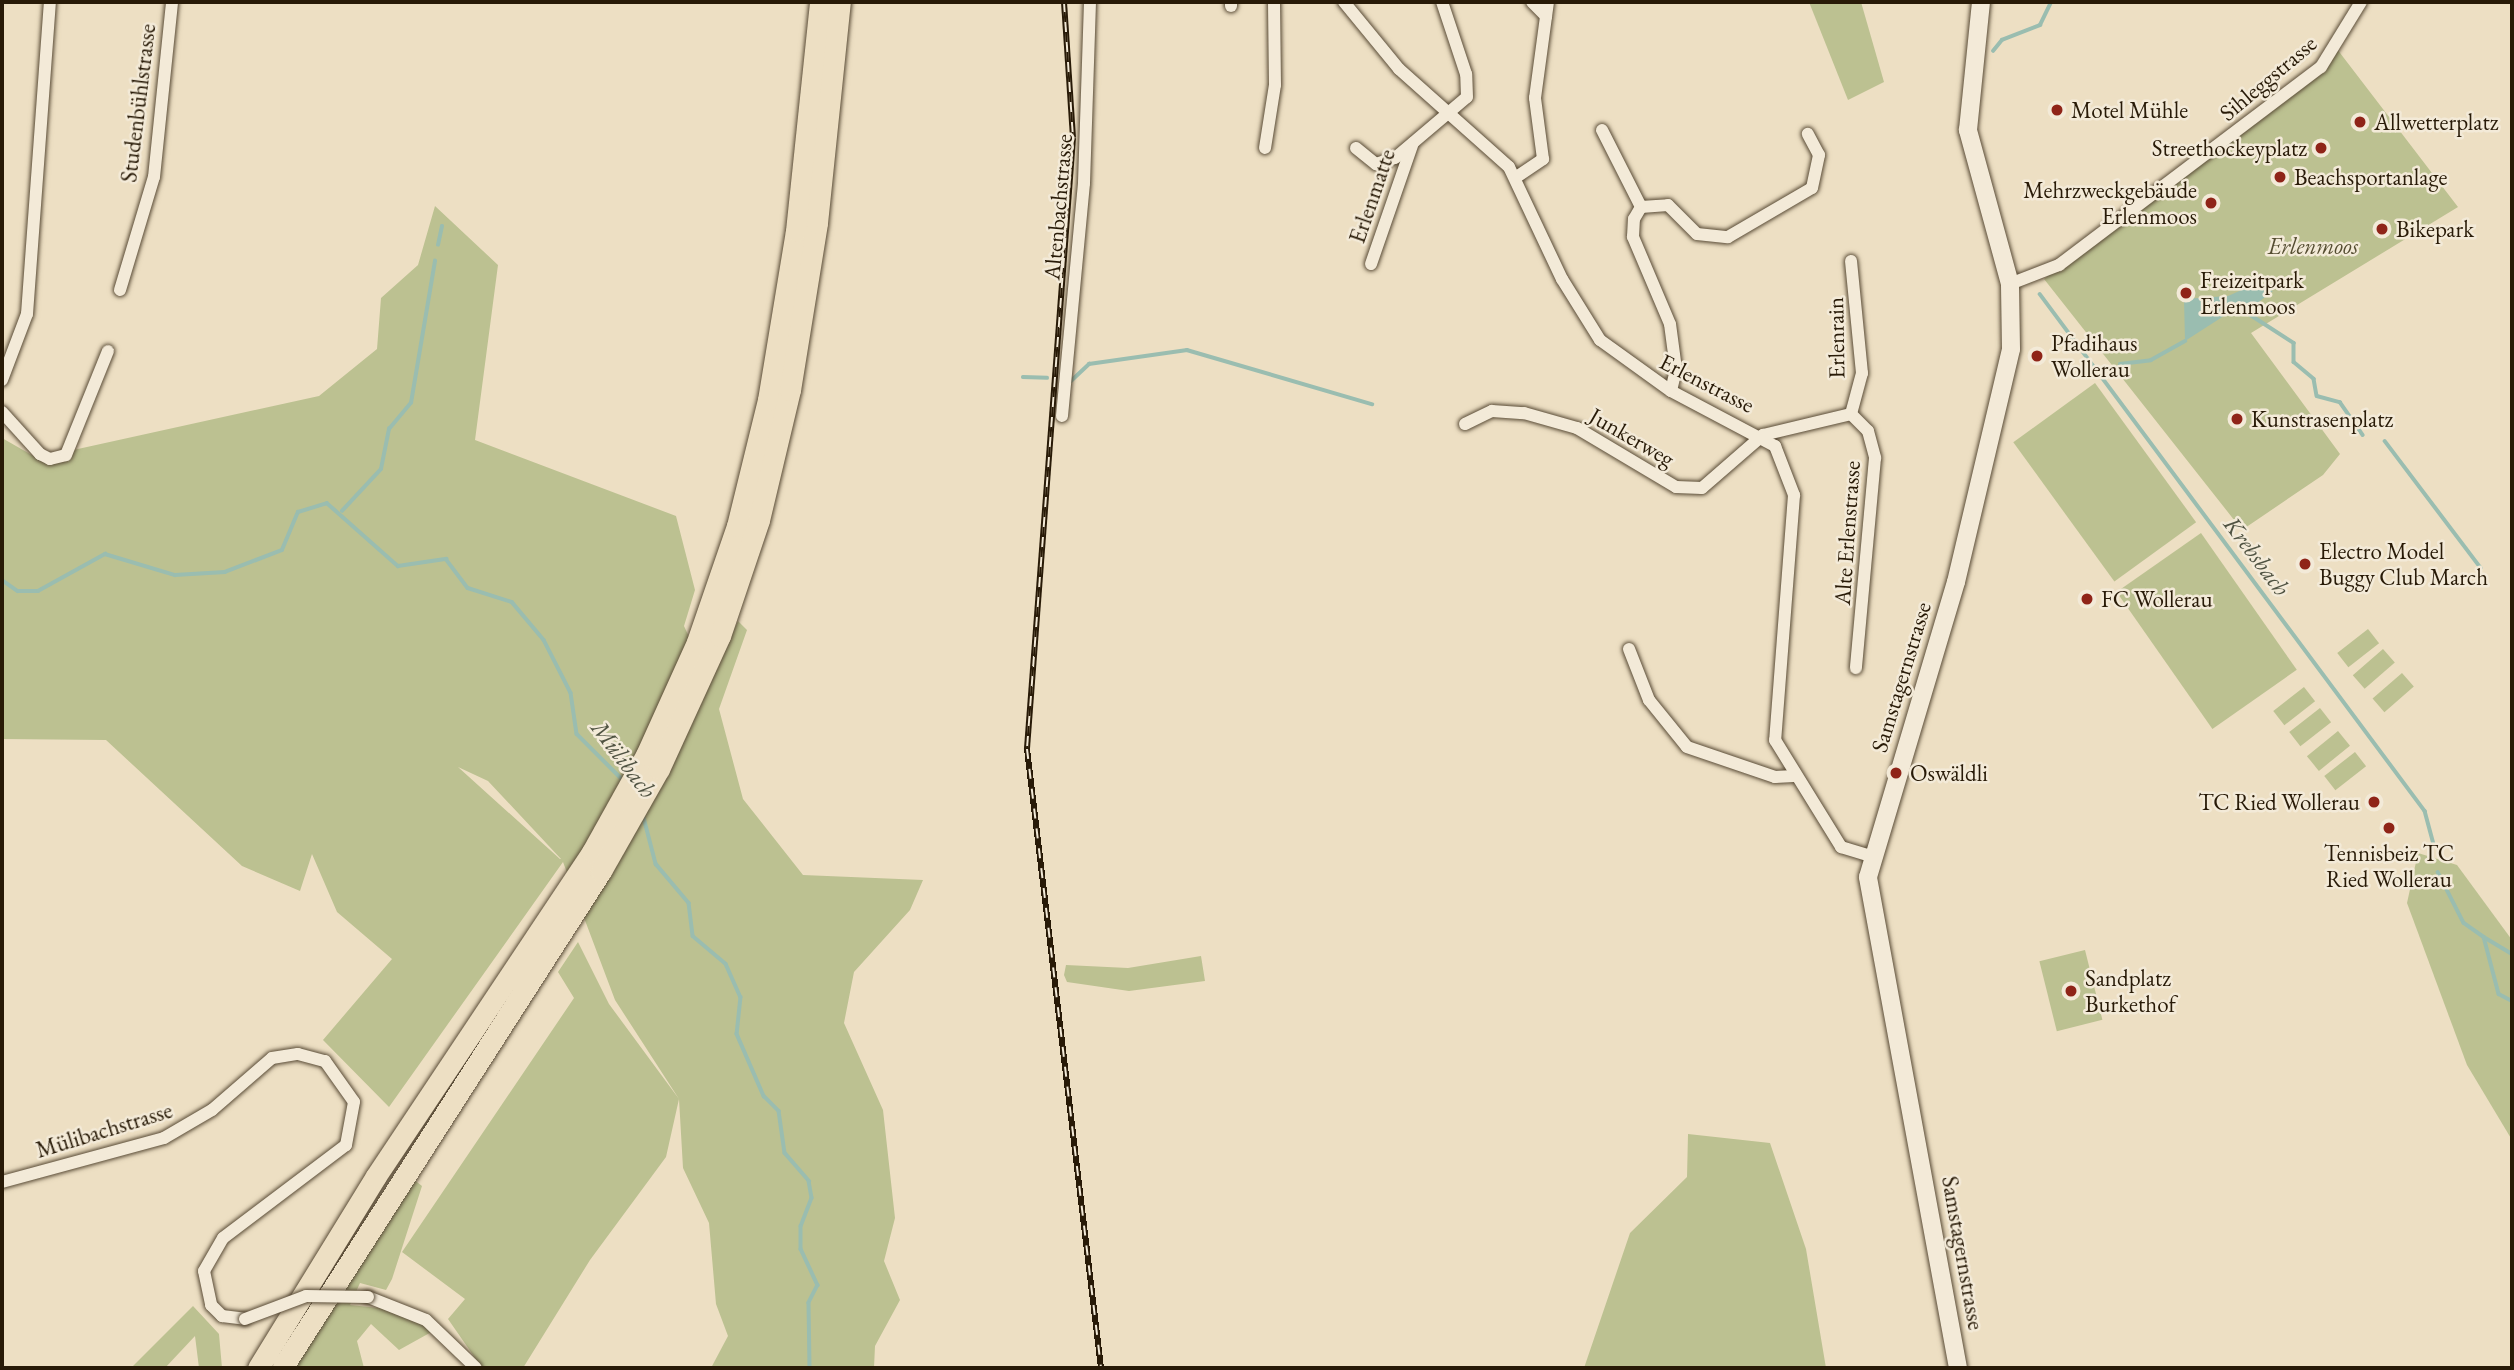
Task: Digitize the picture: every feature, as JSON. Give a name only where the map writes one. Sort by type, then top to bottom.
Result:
[{"type":"highway","points":[[691,680],[737,526],[768,400],[796,231],[820,2]]},
{"type":"highway","points":[[258,1368],[376,1176],[649,789],[691,680],[750,553],[790,390],[817,223],[840,2]]},
{"type":"highway","points":[[282,1368],[575,896]]},
{"type":"street","points":[[2,380],[27,314],[50,2]]},
{"type":"street","name":"Studenbühlstrasse","points":[[120,290],[154,177],[172,2]]},
{"type":"street","name":"Altenbachstrasse","points":[[1062,416],[1084,183],[1090,2]]},
{"type":"street","points":[[1265,148],[1275,85],[1274,2]]},
{"type":"street","name":"Erlenstrasse","points":[[1343,2],[1447,114],[1494,150],[1515,178],[1562,279],[1600,340],[1671,391],[1763,435],[1789,469],[1794,495],[1773,722],[1779,753],[1841,847],[1871,856]]},
{"type":"street","name":"Erlenmatte","points":[[1356,148],[1376,163],[1413,143],[1467,97],[1469,87],[1442,2]]},
{"type":"street","points":[[1532,2],[1546,16]]},
{"type":"street","points":[[1515,178],[1543,159],[1535,98],[1548,2]]},
{"type":"street","name":"Samstagernstrasse","points":[[1958,1368],[1932,1206],[1869,911],[1871,856],[1940,637],[2004,391],[2013,322],[2010,284],[1968,130],[1981,2]]},
{"type":"street","name":"Sihleggstrasse","points":[[2010,284],[2059,265],[2321,67],[2361,2]]},
{"type":"street","points":[[1602,130],[1641,208],[1633,237],[1670,324],[1676,369],[1671,391]]},
{"type":"street","points":[[1641,208],[1668,205],[1697,234],[1728,237],[1812,188],[1819,155],[1808,134]]},
{"type":"street","name":"Erlenmatte","points":[[1371,264],[1413,143]]},
{"type":"street","name":"Erlenrain","points":[[1851,261],[1862,373],[1851,414]]},
{"type":"street","points":[[2,412],[40,454],[50,459],[66,455],[108,351]]},
{"type":"street","name":"Junkerweg","points":[[1465,424],[1492,411],[1564,424],[1676,487],[1690,488],[1719,479],[1763,435]]},
{"type":"street","points":[[1763,435],[1851,414]]},
{"type":"street","name":"Alte Erlenstrasse","points":[[1851,414],[1868,431],[1875,458],[1856,668]]},
{"type":"street","points":[[1629,649],[1650,700],[1687,747],[1775,777],[1794,776]]},
{"type":"street","name":"Mülibachstrasse","points":[[2,1182],[164,1138],[212,1110],[272,1058],[298,1054],[325,1061],[354,1102],[346,1146],[223,1238],[204,1270],[211,1305],[222,1316],[245,1319],[306,1296],[368,1297],[426,1320],[476,1368]]},
{"type":"green space","points":[[1809,2],[1861,2],[1884,82],[1848,100]]},
{"type":"green space","name":"Freizeitpark Erlenmoos","points":[[2337,49],[2458,207],[2251,333],[2340,454],[2323,475],[2242,530],[2044,279],[2322,68]]},
{"type":"green space","points":[[435,206],[498,265],[475,440],[676,516],[695,590],[684,626],[710,682],[738,621],[747,630],[719,709],[743,799],[803,875],[923,880],[910,910],[854,972],[844,1023],[883,1110],[895,1218],[884,1261],[900,1300],[875,1346],[874,1368],[711,1368],[728,1336],[716,1304],[709,1223],[683,1168],[679,1099],[615,1000],[563,862],[389,1107],[323,1040],[392,959],[337,912],[312,854],[300,891],[242,866],[106,740],[2,739],[2,438],[37,458],[319,396],[377,349],[381,298],[418,265]],"holes":[[[458,767],[488,781],[561,859]]]},
{"type":"green space","points":[[2095,383],[2196,522],[2114,582],[2013,442]]},
{"type":"green space","points":[[2201,533],[2297,670],[2212,729],[2117,592]]},
{"type":"green space","points":[[2368,629],[2379,643],[2348,667],[2337,653]]},
{"type":"green space","points":[[2383,649],[2395,663],[2365,689],[2353,675]]},
{"type":"green space","points":[[2402,673],[2414,687],[2384,712],[2373,699]]},
{"type":"green space","points":[[2304,687],[2315,701],[2284,725],[2273,711]]},
{"type":"green space","points":[[2320,708],[2331,722],[2300,746],[2289,732]]},
{"type":"green space","points":[[2338,731],[2350,746],[2319,771],[2307,756]]},
{"type":"green space","points":[[2355,752],[2366,766],[2335,790],[2324,776]]},
{"type":"green space","points":[[2418,853],[2457,865],[2512,940],[2512,1140],[2467,1065],[2407,903]]},
{"type":"green space","points":[[578,942],[609,1004],[679,1099],[666,1157],[590,1260],[523,1368],[482,1368],[448,1319],[465,1299],[402,1252],[574,998],[558,972]]},
{"type":"green space","name":"Sandplatz Burkethof","points":[[2085,950],[2102,1020],[2057,1031],[2039,961]]},
{"type":"green space","points":[[1201,956],[1205,981],[1129,991],[1067,982],[1064,975],[1066,965],[1128,968]]},
{"type":"green space","points":[[1688,1134],[1770,1143],[1806,1249],[1826,1368],[1584,1368],[1630,1233],[1687,1177]]},
{"type":"green space","points":[[413,1179],[422,1186],[392,1279],[386,1290],[360,1283],[350,1305],[389,1309],[435,1330],[399,1350],[371,1324],[357,1341],[364,1368],[295,1368]]},
{"type":"green space","points":[[193,1306],[219,1334],[222,1368],[199,1368],[195,1336],[165,1368],[131,1368]]},
{"type":"shaded area","points":[[2253,285],[2273,291],[2246,312],[2230,312],[2185,341],[2184,299],[2228,296]]},
{"type":"waterway","name":"Krebsbach","points":[[1993,51],[2002,40],[2040,25],[2051,2]]},
{"type":"waterway","points":[[438,245],[442,226]]},
{"type":"waterway","points":[[342,511],[381,469],[389,429],[411,403],[435,261]]},
{"type":"waterway","name":"Krebsbach","points":[[2040,294],[2425,811],[2434,845]]},
{"type":"waterway","points":[[2246,312],[2294,343],[2294,362],[2314,379],[2317,396],[2340,402],[2363,435]]},
{"type":"waterway","points":[[2120,364],[2151,360],[2185,341]]},
{"type":"waterway","points":[[1071,381],[1089,364],[1187,350],[1372,404]]},
{"type":"waterway","points":[[1023,377],[1047,378]]},
{"type":"waterway","points":[[2385,441],[2481,568]]},
{"type":"waterway","name":"Mülibach","points":[[2,580],[18,591],[38,591],[105,554],[175,575],[225,572],[282,550],[298,512],[327,503],[398,566],[446,559],[468,588],[512,602],[544,640],[571,693],[577,734],[623,780]]},
{"type":"waterway","name":"Mülibach","points":[[643,814],[656,864],[689,903],[693,936],[726,964],[741,997],[737,1034],[764,1096],[779,1111],[785,1153],[809,1181],[812,1198],[801,1226],[801,1249],[818,1285],[809,1303],[810,1368]]},
{"type":"waterway","name":"Krebsbach","points":[[2438,872],[2464,923],[2484,937],[2499,994],[2512,1001]]},
{"type":"waterway","points":[[2484,937],[2512,954]]},
{"type":"railway","points":[[1064,2],[1073,138],[1027,749],[1101,1368]]},
{"type":"place","name":"Motel Mühle","points":[[2057,110]]},
{"type":"place","name":"Allwetterplatz","points":[[2360,122]]},
{"type":"place","name":"Streethockeyplatz","points":[[2321,148]]},
{"type":"place","name":"Beachsportanlage","points":[[2280,177]]},
{"type":"place","name":"Mehrzweckgebäude Erlenmoos","points":[[2211,203]]},
{"type":"place","name":"Bikepark","points":[[2382,229]]},
{"type":"place","name":"Freizeitpark Erlenmoos","points":[[2186,293]]},
{"type":"place","name":"Pfadihaus Wollerau","points":[[2037,356]]},
{"type":"place","name":"Kunstrasenplatz","points":[[2237,419]]},
{"type":"place","name":"Electro Model Buggy Club March","points":[[2305,564]]},
{"type":"place","name":"FC Wollerau","points":[[2087,599]]},
{"type":"place","name":"Oswäldli","points":[[1896,773]]},
{"type":"place","name":"TC Ried Wollerau","points":[[2374,802]]},
{"type":"place","name":"Tennisbeiz TC Ried Wollerau","points":[[2389,828]]},
{"type":"place","name":"Sandplatz Burkethof","points":[[2071,991]]},
{"type":"park label","name":"Erlenmoos","points":[[2313,246]]}]
